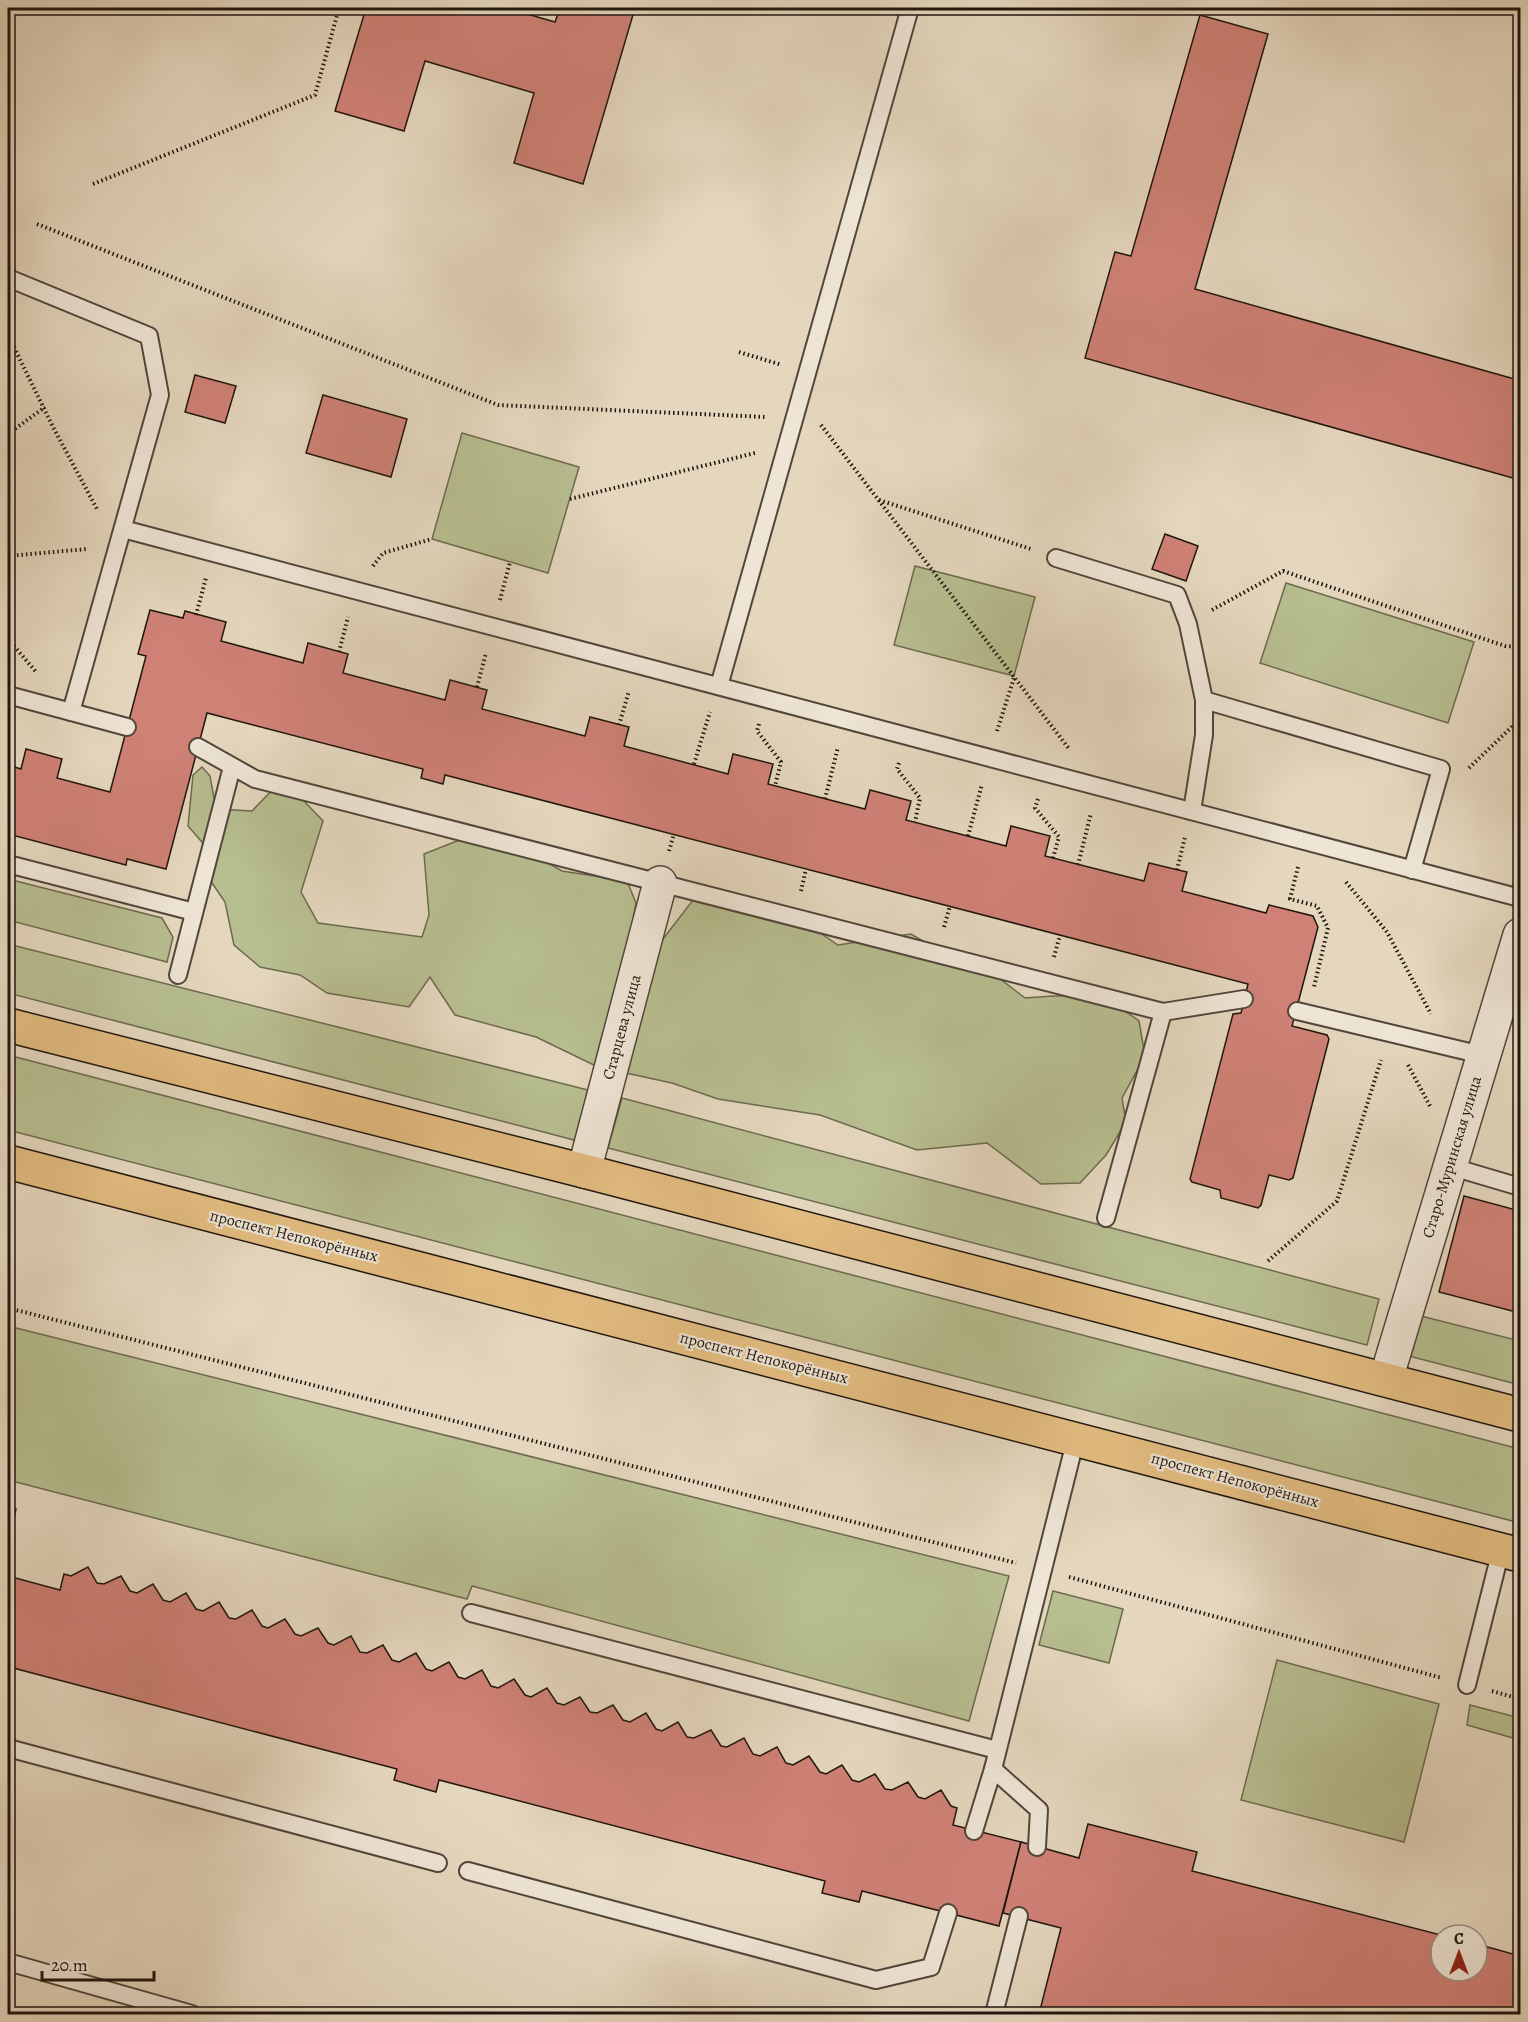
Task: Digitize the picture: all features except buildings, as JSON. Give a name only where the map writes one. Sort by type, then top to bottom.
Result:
[{"type":"main road","points":[[8,1025],[1521,1416]]},
{"type":"main road","name":"проспект Непокорённых","points":[[8,1162],[1511,1552]]},
{"type":"street","name":"Старцева улица","points":[[584,1172],[660,883]]},
{"type":"street","name":"Старо-Муринская улица","points":[[1386,1380],[1461,1124],[1521,935]]},
{"type":"lane","points":[[719,686],[909,8]]},
{"type":"lane","points":[[8,278],[149,336],[160,395],[71,712]]},
{"type":"lane","points":[[123,529],[1521,898]]},
{"type":"lane","points":[[1056,558],[1177,595],[1188,624],[1204,700],[1204,735],[1192,811]]},
{"type":"lane","points":[[8,695],[127,727]]},
{"type":"lane","points":[[1204,700],[1441,769],[1412,870]]},
{"type":"lane","points":[[198,747],[255,779],[379,820],[660,883],[1163,1012],[1244,999]]},
{"type":"lane","points":[[178,975],[232,767]]},
{"type":"lane","points":[[8,864],[194,912]]},
{"type":"lane","points":[[1106,1218],[1163,1012]]},
{"type":"lane","points":[[1302,1012],[1482,1055]]},
{"type":"lane","points":[[1449,1167],[1521,1186]]},
{"type":"lane","points":[[974,1831],[993,1768],[1041,1569],[1076,1438]]},
{"type":"lane","points":[[1467,1685],[1511,1552]]},
{"type":"lane","points":[[471,1612],[997,1750]]},
{"type":"lane","points":[[8,1748],[438,1863]]},
{"type":"lane","points":[[993,1768],[1039,1810],[1037,1847]]},
{"type":"lane","points":[[468,1871],[876,1980],[931,1966],[948,1913]]},
{"type":"lane","points":[[994,2014],[1019,1916]]},
{"type":"lane","points":[[8,1962],[192,2014]]},
{"type":"path","points":[[93,184],[315,94],[339,8]]},
{"type":"path","points":[[37,224],[498,405],[794,418]]},
{"type":"path","points":[[8,335],[45,407],[52,427],[117,547],[8,556]]},
{"type":"path","points":[[740,352],[807,373]]},
{"type":"path","points":[[800,397],[1098,786],[1078,864]]},
{"type":"path","points":[[8,434],[45,407]]},
{"type":"path","points":[[570,499],[786,445]]},
{"type":"path","points":[[878,499],[1056,558]]},
{"type":"path","points":[[339,651],[355,590],[383,553],[432,539]]},
{"type":"path","points":[[196,615],[214,552]]},
{"type":"path","points":[[477,687],[510,562]]},
{"type":"path","points":[[1188,624],[1283,571],[1505,646],[1521,647]]},
{"type":"path","points":[[619,725],[636,665]]},
{"type":"path","points":[[968,836],[989,757],[1015,677]]},
{"type":"path","points":[[694,764],[719,686]]},
{"type":"path","points":[[766,699],[757,731],[781,762],[775,786]]},
{"type":"path","points":[[1435,789],[1476,763],[1521,718]]},
{"type":"path","points":[[825,799],[845,720]]},
{"type":"path","points":[[907,736],[897,769],[920,798],[915,822]]},
{"type":"path","points":[[1046,772],[1035,808],[1059,837],[1053,858]]},
{"type":"path","points":[[1302,1012],[1328,928],[1317,906],[1290,899],[1310,843],[1387,932],[1450,1047]]},
{"type":"path","points":[[1390,1033],[1437,1116],[1461,1124]]},
{"type":"path","points":[[1268,1261],[1337,1201],[1390,1033]]},
{"type":"path","points":[[8,1308],[1041,1569],[1521,1699]]},
{"type":"green space","points":[[462,433],[579,467],[548,573],[432,539]]},
{"type":"green space","points":[[915,566],[1035,597],[1014,676],[894,645]]},
{"type":"green space","points":[[1286,583],[1474,642],[1448,723],[1260,663]]},
{"type":"green space","points":[[202,767],[210,776],[216,809],[252,811],[283,779],[323,821],[301,892],[318,923],[422,937],[429,915],[424,854],[487,829],[562,871],[627,881],[636,903],[630,938],[640,943],[663,939],[693,900],[807,924],[838,945],[911,934],[954,959],[978,962],[1025,998],[1085,996],[1111,1003],[1139,1021],[1145,1056],[1122,1098],[1126,1122],[1106,1155],[1080,1183],[1041,1184],[987,1143],[917,1150],[820,1115],[718,1099],[672,1083],[598,1067],[536,1037],[455,1015],[430,977],[409,1007],[327,993],[300,975],[260,967],[234,945],[225,902],[210,880],[214,856],[188,826],[193,775]]},
{"type":"green space","points":[[8,879],[162,918],[173,937],[167,962],[8,920]]},
{"type":"green space","points":[[8,944],[592,1091],[578,1141],[8,993]]},
{"type":"green space","points":[[8,1055],[1520,1449],[1520,1523],[8,1130]]},
{"type":"green space","points":[[622,1098],[1379,1299],[1367,1345],[608,1148]]},
{"type":"green space","points":[[1421,1316],[1520,1341],[1520,1385],[1409,1356]]},
{"type":"green space","points":[[8,1326],[1009,1576],[969,1721],[472,1586],[467,1599],[8,1480]]},
{"type":"green space","points":[[1053,1591],[1123,1609],[1109,1663],[1039,1645]]},
{"type":"green space","points":[[1277,1660],[1439,1704],[1404,1842],[1241,1800]]},
{"type":"green space","points":[[1470,1705],[1520,1718],[1520,1740],[1467,1725]]}]
